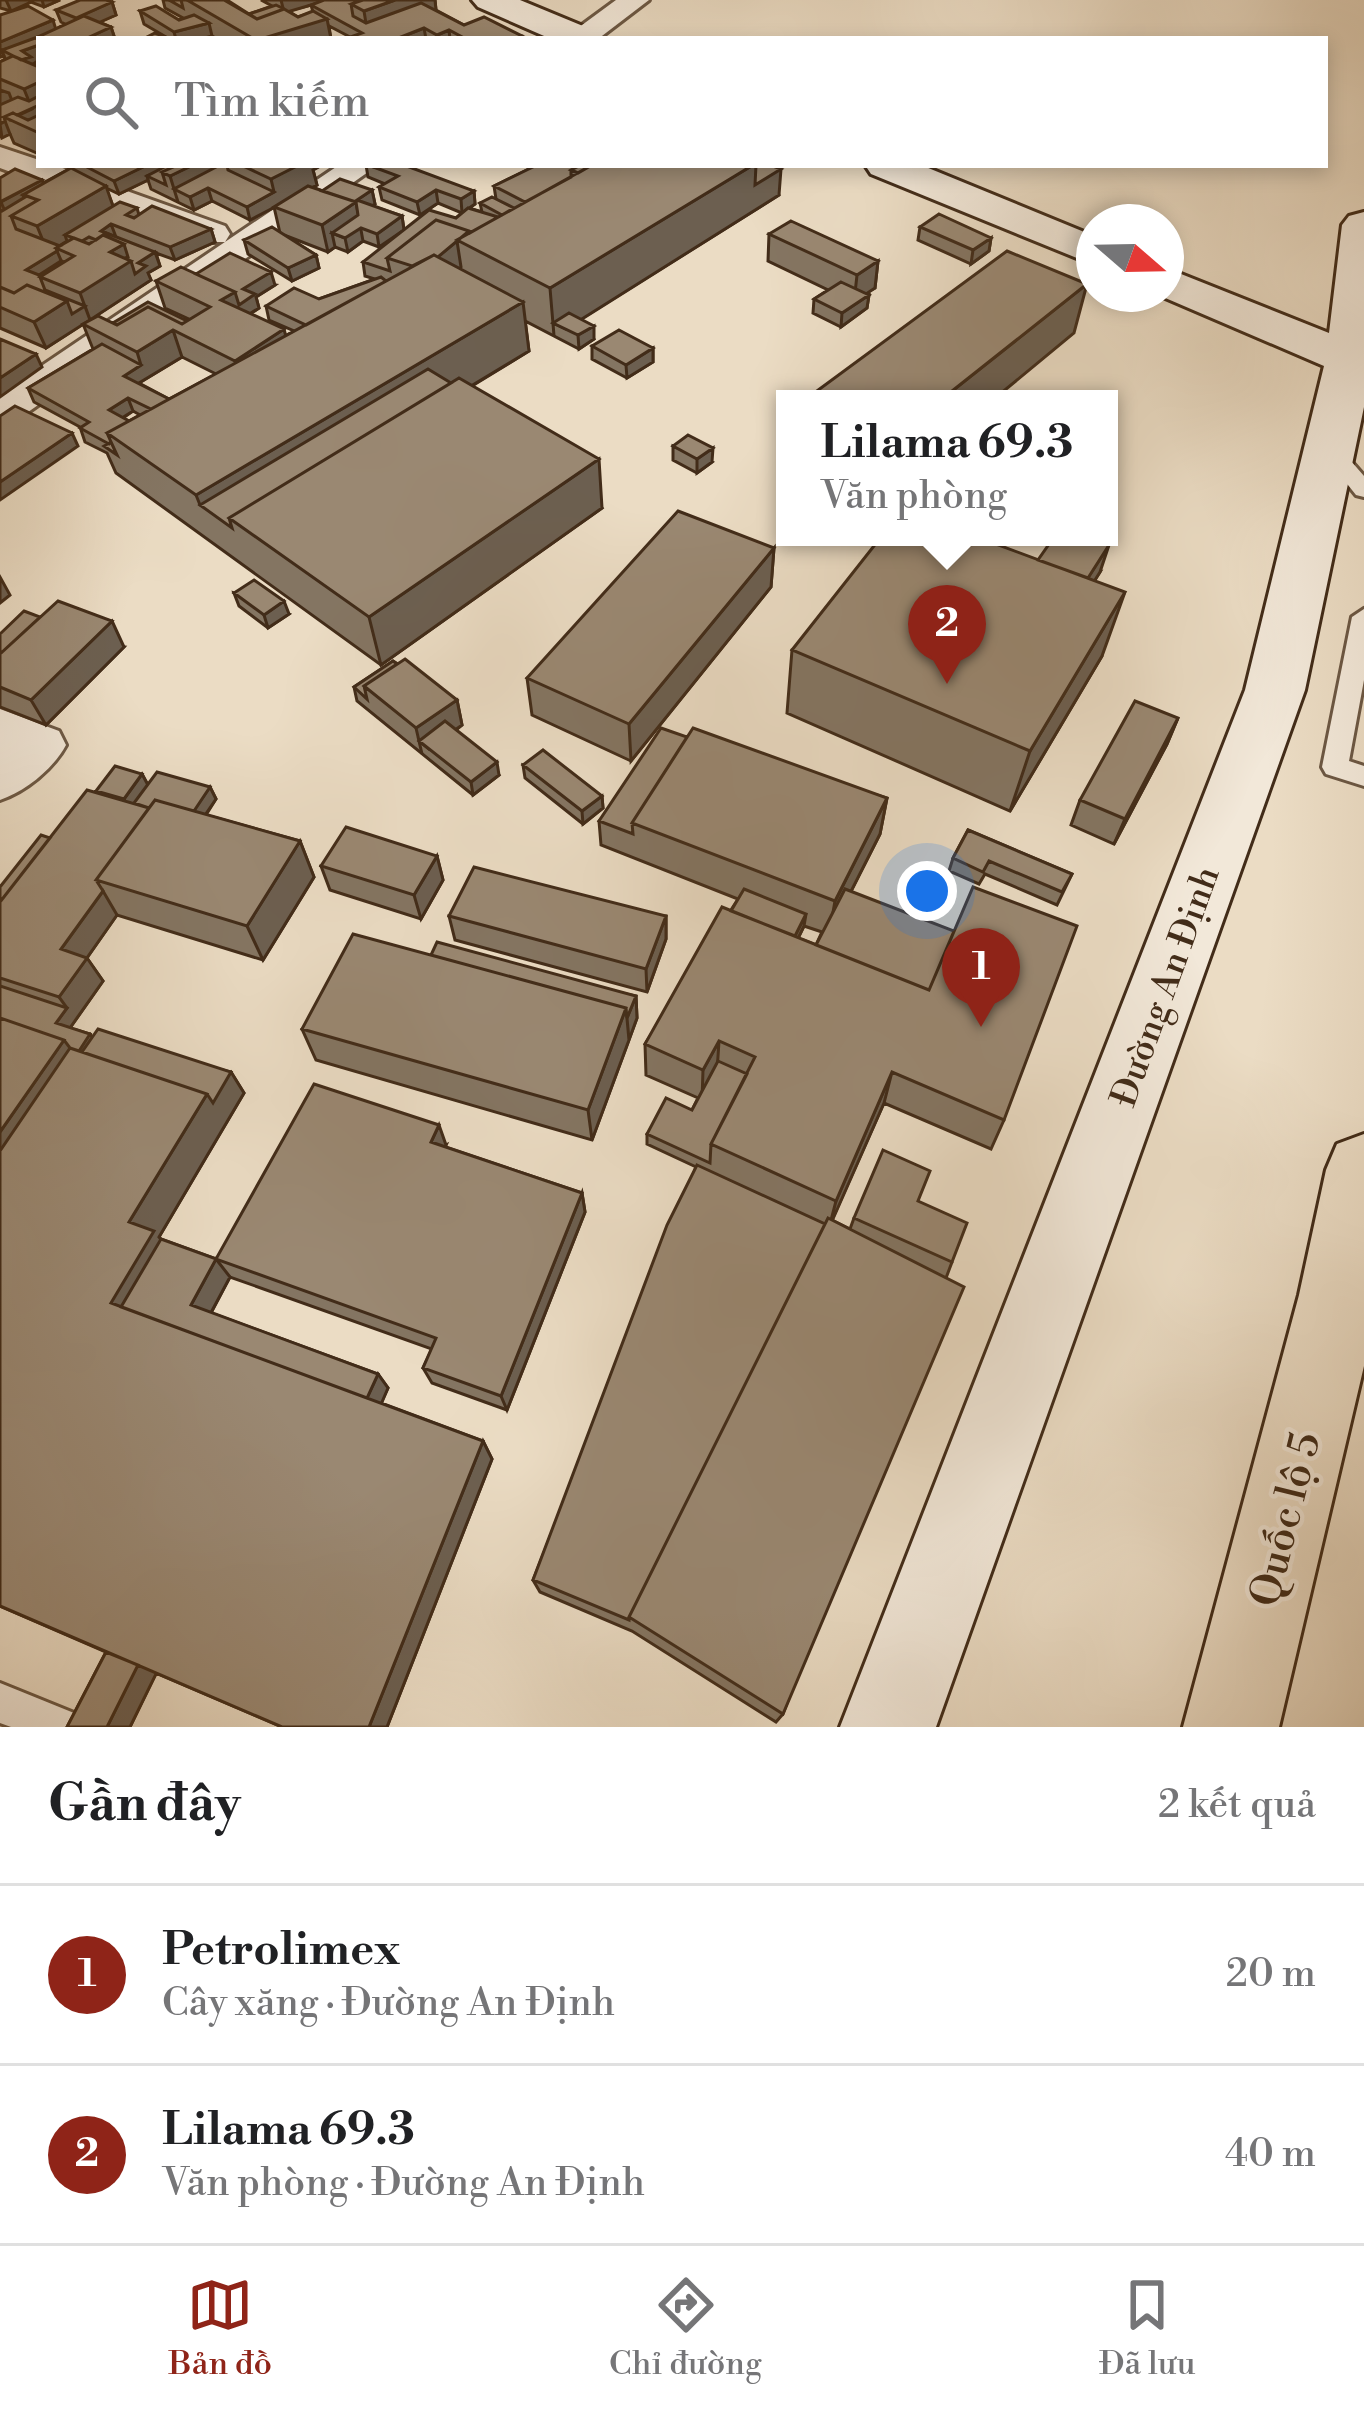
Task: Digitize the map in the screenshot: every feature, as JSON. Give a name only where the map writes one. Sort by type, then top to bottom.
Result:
[{"type":"highway","name":"Quốc lộ 5","points":[[1232,1727],[1340,1294],[1364,1169]]},
{"type":"street","points":[[490,0],[573,36]]},
{"type":"street","points":[[584,36],[635,0]]},
{"type":"street","points":[[0,157],[125,206],[243,244]]},
{"type":"street","points":[[0,413],[357,168]]},
{"type":"street","points":[[892,168],[1076,245]]},
{"type":"street","name":"Đường An Định","points":[[888,1727],[1275,690],[1347,470],[1364,225]]},
{"type":"street","points":[[1184,290],[1357,362]]},
{"type":"street","points":[[0,728],[41,745],[0,780]]},
{"type":"lane","points":[[1364,617],[1335,767],[1364,776]]},
{"type":"lane","points":[[0,1703],[60,1727]]},
{"type":"building","points":[[80,0],[112,2],[76,18],[56,10]]},
{"type":"building","points":[[187,0],[224,0],[257,19],[284,9],[298,17],[313,11],[327,19],[271,36],[249,36]]},
{"type":"building","points":[[324,0],[363,0],[351,4],[353,16],[366,23],[421,3],[464,25],[484,17],[522,36],[460,36],[449,30],[437,35],[424,28],[404,36],[354,36],[362,33],[311,5]]},
{"type":"building","points":[[395,0],[364,11],[351,4]]},
{"type":"building","points":[[276,5],[284,9],[257,19],[249,14]]},
{"type":"building","points":[[28,6],[53,20],[0,42],[0,15]]},
{"type":"building","points":[[156,6],[179,20],[194,15],[209,23],[174,32],[140,11]]},
{"type":"building","points":[[84,16],[111,27],[92,36],[40,36]]},
{"type":"building","points":[[36,38],[36,46],[22,51],[31,57],[21,60],[2,50]]},
{"type":"building","points":[[13,56],[36,66],[36,83],[24,89],[0,79],[0,62]]},
{"type":"building","points":[[18,97],[29,101],[36,98],[36,106],[4,117],[0,124],[0,105]]},
{"type":"building","points":[[13,113],[28,120],[36,116],[36,132],[4,117]]},
{"type":"building","points":[[71,168],[106,186],[37,226],[11,216],[38,200],[23,195]]},
{"type":"building","points":[[89,168],[141,168],[114,181]]},
{"type":"building","points":[[171,168],[162,172],[166,185],[147,176]]},
{"type":"building","points":[[171,168],[187,168],[170,176],[162,172]]},
{"type":"building","points":[[214,168],[228,168],[274,192],[247,207],[208,188],[190,197],[174,189]]},
{"type":"building","points":[[247,168],[293,168],[271,179]]},
{"type":"building","points":[[376,168],[412,168],[474,191],[461,199],[436,190],[417,202],[379,187],[398,176]]},
{"type":"building","points":[[531,168],[575,168],[571,177],[525,202],[494,186]]},
{"type":"building","points":[[587,168],[748,168],[550,288],[457,240]]},
{"type":"building","points":[[756,168],[781,169],[755,185]]},
{"type":"building","points":[[15,169],[42,180],[0,202],[0,178]]},
{"type":"building","points":[[340,179],[372,190],[357,200],[402,216],[377,234],[361,228],[345,238],[332,233],[358,215],[356,202],[322,191]]},
{"type":"building","points":[[308,186],[356,202],[322,225],[274,207]]},
{"type":"building","points":[[27,196],[38,200],[11,216],[16,229],[60,246],[26,270],[39,275],[64,262],[40,277],[45,290],[85,306],[72,314],[67,301],[27,285],[14,293],[0,287],[0,210]]},
{"type":"building","points":[[492,197],[514,208],[502,215],[480,203]]},
{"type":"building","points":[[120,202],[137,208],[126,215],[134,218],[152,206],[211,229],[170,247],[111,224],[101,231],[155,252],[138,263],[146,266],[135,274],[125,258],[124,244],[103,235],[82,241],[65,235]]},
{"type":"building","points":[[468,208],[498,217],[470,233],[436,220],[387,258],[390,271],[363,262],[429,210],[456,218]]},
{"type":"building","points":[[939,214],[991,238],[973,250],[920,227]]},
{"type":"building","points":[[436,220],[469,231],[438,257],[412,266],[387,258]]},
{"type":"building","points":[[791,221],[878,261],[857,275],[769,234]]},
{"type":"building","points":[[272,227],[316,255],[288,268],[244,240]]},
{"type":"building","points":[[103,235],[124,244],[110,252],[131,261],[80,293],[40,277],[74,256],[56,248],[74,238],[89,244]]},
{"type":"building","points":[[1007,251],[1076,279],[1076,293],[953,390],[818,390]]},
{"type":"building","points":[[230,253],[271,272],[243,289],[255,294],[239,305],[235,292],[196,274]]},
{"type":"building","points":[[434,255],[523,302],[196,495],[107,433]]},
{"type":"building","points":[[181,267],[235,292],[221,300],[284,329],[235,361],[173,330],[137,352],[83,324],[98,316],[117,325],[148,307],[182,324],[210,307],[156,281]]},
{"type":"building","points":[[381,277],[386,281],[306,325],[266,306],[294,288],[319,299]]},
{"type":"building","points":[[841,282],[869,295],[842,313],[814,299]]},
{"type":"building","points":[[27,285],[67,301],[34,322],[0,307],[0,287],[14,293]]},
{"type":"building","points":[[148,302],[187,321],[182,324],[148,307],[113,323]]},
{"type":"building","points":[[569,313],[594,326],[578,335],[553,323]]},
{"type":"building","points":[[619,330],[653,348],[626,365],[592,346]]},
{"type":"building","points":[[0,339],[36,354],[0,378]]},
{"type":"building","points":[[102,344],[141,365],[124,376],[169,399],[151,409],[128,398],[109,410],[129,421],[107,433],[109,444],[80,428],[89,422],[28,388]]},
{"type":"building","points":[[428,369],[451,383],[229,518],[232,528],[200,505]]},
{"type":"building","points":[[459,378],[599,459],[369,617],[229,518]]},
{"type":"building","points":[[15,406],[72,433],[0,482],[0,416]]},
{"type":"building","points":[[688,435],[713,448],[697,459],[673,446]]},
{"type":"building","points":[[678,511],[774,548],[629,724],[527,678]]},
{"type":"building","points":[[874,546],[1001,546],[1125,592],[1030,751],[792,650]]},
{"type":"building","points":[[1048,546],[1108,546],[1088,578],[1038,560]]},
{"type":"building","points":[[254,580],[284,601],[264,615],[234,593]]},
{"type":"building","points":[[58,601],[112,621],[31,700],[0,687],[0,654]]},
{"type":"building","points":[[24,611],[40,617],[0,654],[0,634]]},
{"type":"building","points":[[405,659],[457,700],[416,728],[364,686]]},
{"type":"building","points":[[393,661],[397,664],[364,686],[367,699],[354,687]]},
{"type":"building","points":[[1135,701],[1178,718],[1125,819],[1080,800]]},
{"type":"building","points":[[445,721],[497,762],[471,782],[419,741]]},
{"type":"building","points":[[661,728],[687,737],[632,823],[633,834],[599,821]]},
{"type":"building","points":[[693,728],[887,798],[835,901],[632,823]]},
{"type":"building","points":[[543,750],[602,796],[582,811],[523,765]]},
{"type":"building","points":[[115,766],[142,774],[124,799],[96,791]]},
{"type":"building","points":[[157,772],[210,787],[194,811],[155,800],[149,808],[134,803]]},
{"type":"building","points":[[87,790],[149,808],[96,880],[103,891],[61,949],[87,958],[59,997],[0,978],[0,902]]},
{"type":"building","points":[[155,800],[300,841],[247,926],[96,880]]},
{"type":"building","points":[[346,827],[437,856],[414,895],[321,866]]},
{"type":"building","points":[[968,830],[1072,874],[1062,892],[989,861],[983,872],[953,858]]},
{"type":"building","points":[[41,835],[50,838],[0,902],[0,887]]},
{"type":"building","points":[[474,867],[666,916],[646,969],[449,916]]},
{"type":"building","points":[[973,887],[1077,926],[1004,1120],[892,1072],[836,1201],[711,1144],[755,1057],[719,1041],[703,1070],[645,1044],[722,907],[929,990]]},
{"type":"building","points":[[744,889],[806,914],[795,936],[731,911]]},
{"type":"building","points":[[845,889],[954,931],[929,990],[816,945]]},
{"type":"building","points":[[353,934],[626,1008],[588,1110],[302,1029]]},
{"type":"building","points":[[437,942],[636,996],[627,1018],[626,1008],[431,955]]},
{"type":"building","points":[[0,986],[67,1008],[56,1023],[90,1034],[79,1051],[64,1040],[0,1018]]},
{"type":"building","points":[[0,1018],[64,1040],[0,1132]]},
{"type":"building","points":[[98,1029],[231,1072],[213,1103],[207,1094],[82,1052]]},
{"type":"building","points":[[70,1048],[207,1094],[129,1222],[154,1231],[111,1303],[483,1441],[369,1727],[282,1727],[0,1606],[0,1151]]},
{"type":"building","points":[[718,1061],[747,1074],[711,1144],[710,1163],[647,1134],[666,1098],[692,1110]]},
{"type":"building","points":[[314,1084],[439,1125],[431,1142],[582,1193],[501,1396],[423,1368],[436,1338],[216,1259]]},
{"type":"building","points":[[883,1150],[930,1171],[918,1201],[967,1223],[952,1262],[854,1218]]},
{"type":"building","points":[[697,1165],[825,1224],[629,1620],[533,1580],[667,1225]]},
{"type":"building","points":[[828,1218],[964,1287],[783,1714],[629,1617]]},
{"type":"building","points":[[161,1239],[216,1259],[191,1305],[378,1374],[367,1398],[121,1307]]},
{"type":"building","points":[[106,1652],[138,1665],[107,1727],[67,1727]]},
{"type":"place","name":"Lilama 69.3","points":[[947,684]]},
{"type":"place","name":"Petrolimex","points":[[981,1027]]}]
